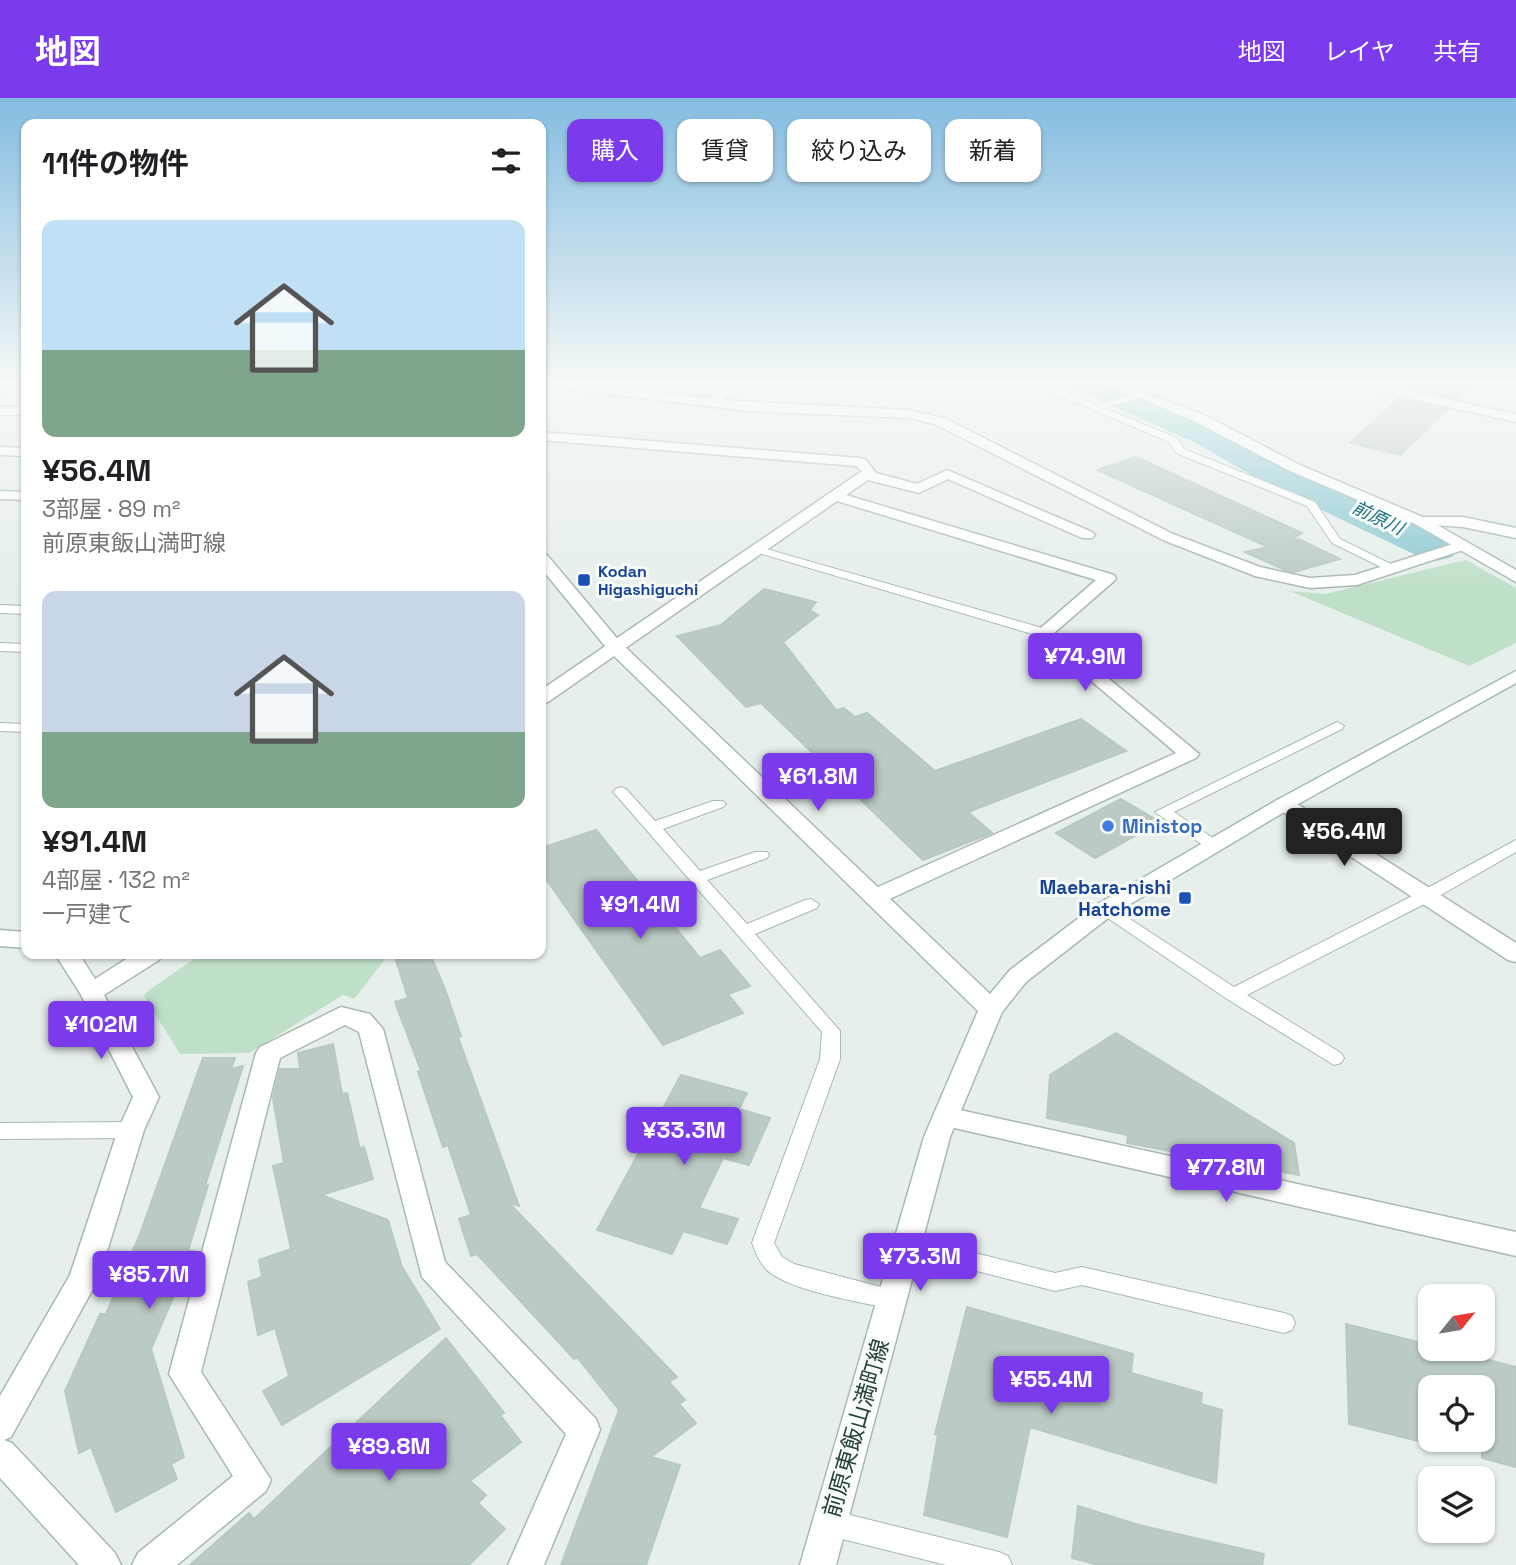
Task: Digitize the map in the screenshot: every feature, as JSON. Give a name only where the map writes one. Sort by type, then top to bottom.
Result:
[{"type":"street","points":[[546,695],[870,472],[860,462],[731,451]]},
{"type":"street","points":[[999,451],[1168,537],[1255,571],[1310,583],[1357,580],[1461,546]]},
{"type":"street","points":[[1263,451],[1420,522],[1516,577]]},
{"type":"street","points":[[866,475],[919,489],[947,474],[1087,535]]},
{"type":"street","points":[[0,495],[21,494]]},
{"type":"street","points":[[834,496],[1108,578],[1044,633],[1189,754],[875,897]]},
{"type":"street","points":[[1420,522],[1463,522],[1516,533]]},
{"type":"street","points":[[546,564],[615,647],[991,1009]]},
{"type":"street","name":"前原東飯山満町線","points":[[818,1565],[937,1137],[991,1009],[1018,976],[1104,910],[1284,804],[1516,676]]},
{"type":"street","points":[[1284,804],[1516,954]]},
{"type":"street","points":[[0,938],[21,940]]},
{"type":"street","points":[[0,1426],[84,1278],[131,1130],[146,1097],[91,992],[70,959]]},
{"type":"street","points":[[91,992],[143,959]]},
{"type":"street","points":[[150,1565],[254,1480],[185,1374],[270,1054],[341,1016],[352,1016],[364,1021],[371,1029],[432,1268],[584,1430],[526,1565]]},
{"type":"street","points":[[946,1117],[1516,1244]]},
{"type":"street","points":[[0,1454],[103,1565]]},
{"type":"lane","points":[[1182,451],[1311,504],[1336,541],[1393,568]]},
{"type":"lane","points":[[757,549],[1044,633]]},
{"type":"lane","points":[[0,609],[21,610]]},
{"type":"lane","points":[[0,647],[21,649]]},
{"type":"lane","points":[[1213,845],[1163,812],[1337,726]]},
{"type":"lane","points":[[0,727],[21,728]]},
{"type":"lane","points":[[621,792],[831,1031],[830,1059],[763,1243],[767,1256],[779,1267],[844,1289],[892,1299]]},
{"type":"lane","points":[[652,828],[718,804]]},
{"type":"lane","points":[[1233,995],[1428,895],[1516,845]]},
{"type":"lane","points":[[697,878],[761,855]]},
{"type":"lane","points":[[744,932],[811,904]]},
{"type":"lane","points":[[1104,910],[1334,1058]]},
{"type":"lane","points":[[0,1130],[131,1130]]},
{"type":"lane","points":[[907,1245],[1055,1282],[1082,1276],[1284,1323]]},
{"type":"lane","points":[[830,1523],[999,1565]]},
{"type":"green space","points":[[1466,560],[1516,588],[1516,643],[1469,666],[1290,591],[1325,594]]},
{"type":"green space","points":[[194,959],[385,959],[354,999],[343,995],[249,1053],[180,1054],[144,996]]},
{"type":"building","points":[[1386,451],[1405,451],[1401,455]]},
{"type":"building","points":[[1136,457],[1302,533],[1288,542],[1299,539],[1340,559],[1294,572],[1285,570],[1245,552],[1268,547],[1097,470]]},
{"type":"building","points":[[764,589],[816,602],[810,610],[818,615],[783,642],[836,710],[844,708],[855,717],[867,713],[935,771],[1081,719],[1126,751],[968,812],[992,833],[923,860],[761,703],[746,707],[677,636],[721,625]]},
{"type":"building","points":[[1121,799],[1160,822],[1095,858],[1056,833]]},
{"type":"building","points":[[596,830],[700,958],[720,950],[750,986],[728,994],[743,1013],[663,1045],[546,879],[546,846]]},
{"type":"building","points":[[396,959],[432,959],[445,989],[461,1036],[458,1037],[519,1206],[508,1202],[677,1377],[669,1382],[685,1400],[679,1404],[696,1423],[651,1457],[680,1465],[646,1565],[561,1565],[619,1410],[577,1357],[574,1359],[477,1254],[471,1256],[459,1219],[471,1215],[448,1145],[443,1147],[418,1072],[421,1071],[395,1002],[408,998]]},
{"type":"building","points":[[1116,1033],[1294,1143],[1299,1175],[1127,1143],[1128,1135],[1047,1118],[1050,1075]]},
{"type":"building","points":[[333,1044],[342,1094],[347,1093],[360,1149],[364,1147],[373,1179],[321,1195],[388,1220],[402,1267],[440,1329],[282,1425],[263,1391],[289,1376],[275,1328],[258,1335],[248,1282],[262,1277],[259,1260],[291,1249],[273,1166],[284,1163],[273,1098],[280,1069],[300,1069],[298,1053]]},
{"type":"building","points":[[203,1058],[235,1058],[231,1069],[243,1066],[205,1186],[208,1185],[188,1251],[193,1251],[151,1349],[184,1457],[171,1464],[177,1479],[116,1512],[91,1447],[79,1453],[65,1391],[100,1314],[106,1314],[140,1234]]},
{"type":"building","points":[[681,1075],[747,1093],[739,1109],[770,1118],[749,1165],[723,1158],[699,1208],[738,1219],[727,1244],[683,1231],[672,1254],[597,1230]]},
{"type":"building","points":[[967,1307],[1133,1354],[1131,1373],[1202,1393],[1201,1404],[1222,1410],[1216,1483],[1030,1427],[1007,1537],[924,1515],[938,1435],[935,1434]]},
{"type":"building","points":[[1346,1324],[1418,1342],[1418,1362],[1494,1361],[1516,1367],[1516,1467],[1482,1458],[1482,1452],[1495,1452],[1495,1375],[1418,1375],[1418,1441],[1349,1424]]},
{"type":"building","points":[[446,1338],[504,1413],[500,1415],[521,1442],[470,1481],[486,1495],[478,1503],[505,1529],[469,1565],[190,1565],[249,1513],[254,1519]]},
{"type":"building","points":[[1078,1506],[1139,1525],[1264,1554],[1262,1565],[1099,1565],[1072,1558]]},
{"type":"waterway","name":"前原川","points":[[1239,451],[1280,474],[1436,547]]},
{"type":"place","name":"Kodan Higashiguchi","points":[[584,580]]},
{"type":"place","name":"Ministop","points":[[1108,826]]},
{"type":"place","name":"Maebara-nishi Hatchome","points":[[1185,898]]}]
